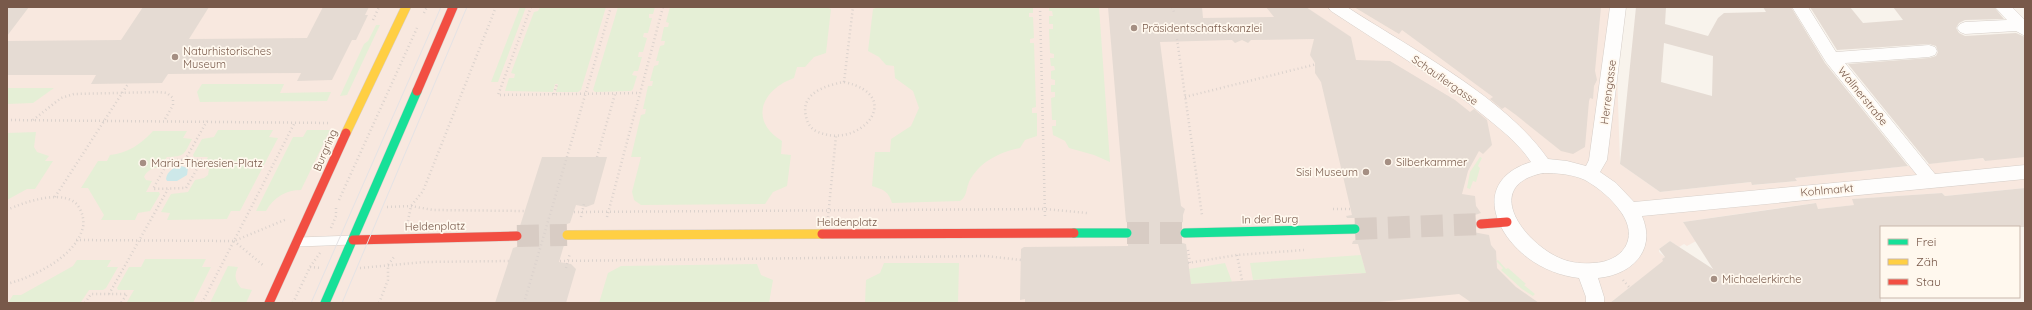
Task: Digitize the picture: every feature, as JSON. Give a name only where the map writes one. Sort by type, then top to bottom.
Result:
[{"type":"street","name":"Burgring","points":[[270,303],[350,123],[406,7]]},
{"type":"street","points":[[325,303],[452,7]]},
{"type":"street","name":"Herrengasse","points":[[1590,175],[1598,160],[1618,7]]},
{"type":"street","name":"Wallnerstraße","points":[[1800,7],[1832,58],[1931,181]]},
{"type":"street","points":[[2003,7],[2023,28]]},
{"type":"street","name":"Schauflergasse","points":[[1341,11],[1436,72],[1482,105],[1528,144],[1543,166]]},
{"type":"street","points":[[1965,28],[2023,28]]},
{"type":"street","points":[[1832,58],[1929,51]]},
{"type":"street","points":[[1543,166],[1564,167],[1590,175],[1609,187],[1621,197],[1630,210],[1637,230],[1635,248],[1628,258],[1619,265],[1606,270],[1586,272],[1562,267],[1533,252],[1521,242],[1507,222],[1503,209],[1503,196],[1507,185],[1515,176],[1525,171],[1543,166]]},
{"type":"street","name":"Kohlmarkt","points":[[1630,210],[2025,172]]},
{"type":"street","points":[[1481,224],[1507,222]]},
{"type":"street","name":"In der Burg","points":[[1185,233],[1355,229]]},
{"type":"street","name":"Heldenplatz","points":[[567,235],[1127,233]]},
{"type":"street","name":"Heldenplatz","points":[[353,240],[517,236]]},
{"type":"street","points":[[1586,272],[1595,297],[1595,303]]},
{"type":"lane","points":[[298,242],[353,240]]},
{"type":"path","points":[[373,20],[379,7]]},
{"type":"path","points":[[424,14],[427,7]]},
{"type":"path","points":[[496,7],[423,191],[411,206],[433,210],[525,211]]},
{"type":"path","points":[[531,7],[498,95],[640,93]]},
{"type":"path","points":[[524,303],[612,7]]},
{"type":"path","points":[[602,235],[663,7]]},
{"type":"path","points":[[844,82],[853,7]]},
{"type":"path","points":[[1040,7],[1045,233]]},
{"type":"path","points":[[1172,7],[1174,12]]},
{"type":"path","points":[[336,216],[335,208],[420,22]]},
{"type":"path","points":[[1177,39],[1202,216]]},
{"type":"path","points":[[1185,97],[1317,64]]},
{"type":"path","points":[[844,82],[856,84],[865,88],[872,95],[875,104],[874,113],[869,122],[860,129],[849,134],[836,136],[825,134],[816,130],[809,124],[805,116],[804,108],[808,99],[814,92],[833,83],[844,82]]},
{"type":"path","points":[[54,197],[128,84]]},
{"type":"path","points":[[554,94],[557,84]]},
{"type":"path","points":[[33,120],[62,98],[74,94],[122,92],[167,93],[173,98],[174,105],[164,121]]},
{"type":"path","points":[[597,157],[615,94]]},
{"type":"path","points":[[7,120],[350,123]]},
{"type":"path","points":[[185,160],[207,122]]},
{"type":"path","points":[[202,303],[295,122]]},
{"type":"path","points":[[827,234],[836,136]]},
{"type":"path","points":[[169,160],[202,160],[186,188],[169,189],[153,189],[169,160]]},
{"type":"path","points":[[109,294],[169,189]]},
{"type":"path","points":[[7,210],[37,198],[54,197],[68,200],[78,206],[83,215],[82,227],[76,240],[65,253],[50,266],[32,276],[7,284]]},
{"type":"path","points":[[574,212],[1045,209],[1089,213]]},
{"type":"path","points":[[76,240],[234,241],[287,219]]},
{"type":"path","points":[[234,241],[264,266]]},
{"type":"path","points":[[1188,263],[1237,255],[1305,250]]},
{"type":"path","points":[[1237,255],[1242,280]]},
{"type":"path","points":[[560,260],[986,256],[1021,260]]},
{"type":"path","points":[[380,303],[388,280],[388,265],[509,261]]},
{"type":"path","points":[[293,303],[310,266]]},
{"type":"path","points":[[86,303],[91,294],[126,294],[121,303]]},
{"type":"shaded area","points":[[7,7],[1615,7],[1620,164],[1660,192],[1751,182],[1753,185],[1797,181],[1795,178],[1983,158],[1985,161],[2025,152],[2025,188],[1945,196],[1942,193],[1853,199],[1855,205],[1818,209],[1815,203],[1683,222],[1696,241],[1687,246],[1684,244],[1679,247],[1670,241],[1659,249],[1659,252],[1665,257],[1662,259],[1664,261],[1614,300],[1613,303],[7,303]]},
{"type":"green space","points":[[520,7],[526,7],[498,82],[491,82]]},
{"type":"green space","points":[[540,7],[606,7],[581,90],[578,92],[556,92],[558,84],[555,84],[553,92],[505,91],[509,78],[514,78],[515,74],[511,73],[534,12],[538,11]]},
{"type":"green space","points":[[618,7],[655,7],[653,14],[649,14],[649,18],[652,18],[648,33],[644,33],[643,37],[647,38],[643,52],[639,52],[638,57],[642,57],[638,71],[634,71],[632,75],[637,76],[633,89],[631,91],[595,92],[593,90]]},
{"type":"green space","points":[[670,7],[825,7],[831,9],[826,53],[814,57],[805,67],[797,67],[794,78],[783,83],[774,90],[767,98],[763,106],[765,124],[772,133],[782,141],[781,154],[791,155],[787,186],[773,192],[765,204],[641,205],[634,200],[632,192],[641,157],[631,157],[641,115],[645,114],[646,109],[643,109],[648,86],[652,86],[653,81],[650,81],[654,66],[658,65],[659,61],[656,61],[660,46],[664,45],[665,41],[661,41],[664,27],[668,27],[669,23],[666,22]]},
{"type":"green space","points":[[879,7],[1033,7],[1033,13],[1029,13],[1029,17],[1033,17],[1034,38],[1030,39],[1030,43],[1034,43],[1036,107],[1032,108],[1032,113],[1037,113],[1037,136],[1025,140],[1020,148],[997,155],[978,169],[969,182],[965,195],[960,201],[892,203],[889,196],[885,192],[872,186],[875,152],[890,152],[891,139],[911,126],[919,108],[913,91],[895,78],[894,66],[886,65],[879,57],[868,51],[873,9]]},
{"type":"green space","points":[[1049,7],[1099,7],[1110,162],[1094,155],[1069,148],[1065,141],[1053,135],[1052,126],[1056,126],[1056,120],[1052,120],[1051,98],[1055,97],[1055,92],[1051,92],[1051,85],[1055,85],[1055,80],[1051,79],[1051,71],[1055,70],[1054,66],[1051,66],[1050,58],[1054,58],[1054,54],[1050,53],[1049,29],[1053,29],[1053,24],[1049,24],[1049,16],[1053,16],[1052,11],[1049,11]]},
{"type":"green space","points":[[376,25],[380,25],[347,95],[340,96],[364,44],[368,41]]},
{"type":"green space","points":[[202,84],[284,84],[280,93],[331,92],[327,101],[200,102],[197,92]]},
{"type":"green space","points":[[7,88],[54,88],[33,103],[7,104]]},
{"type":"green space","points":[[218,130],[273,130],[269,137],[278,138],[240,211],[231,211],[227,219],[167,220],[170,213],[161,212],[171,194],[188,192],[195,180],[204,178],[208,175],[209,169],[202,167],[208,157],[194,157],[193,155],[202,139],[214,137]]},
{"type":"green space","points":[[307,130],[330,130],[301,190],[290,191],[281,195],[269,206],[266,211],[256,211],[293,137],[303,137]]},
{"type":"green space","points":[[153,131],[187,131],[183,138],[192,139],[183,154],[167,157],[160,167],[150,170],[145,175],[144,177],[146,180],[152,181],[146,192],[159,192],[160,194],[150,211],[138,213],[135,220],[101,220],[104,215],[88,188],[81,188],[98,161],[107,161],[110,155],[123,152],[134,147]]},
{"type":"green space","points":[[36,132],[34,147],[37,152],[49,156],[45,161],[53,161],[35,189],[27,189],[7,200],[7,133]]},
{"type":"green space","points":[[1480,157],[1482,158],[1478,166],[1480,168],[1476,182],[1473,181],[1470,189],[1467,188],[1470,172]]},
{"type":"green space","points":[[1361,255],[1367,276],[1362,277],[1361,273],[1253,280],[1250,263]]},
{"type":"green space","points":[[145,259],[206,259],[202,267],[211,267],[193,303],[127,302],[134,290],[118,290],[117,288],[129,267],[141,267]]},
{"type":"green space","points":[[77,260],[111,260],[107,267],[118,267],[106,288],[103,290],[89,290],[81,302],[8,303],[13,295],[21,295],[73,266]]},
{"type":"green space","points":[[1498,260],[1506,269],[1508,268],[1526,284],[1524,285],[1535,294],[1533,296],[1522,289],[1501,270],[1503,268],[1496,261]]},
{"type":"green space","points":[[884,263],[959,263],[958,303],[865,303],[866,280],[880,273]]},
{"type":"green space","points":[[1225,263],[1232,282],[1191,284],[1189,269]]},
{"type":"green space","points":[[757,264],[761,275],[773,280],[769,303],[599,303],[608,273],[621,266]]},
{"type":"green space","points":[[228,266],[238,267],[236,278],[237,283],[241,288],[252,290],[246,303],[210,303]]},
{"type":"water","points":[[181,166],[188,168],[187,175],[177,181],[167,181],[166,179],[169,172],[173,168]]},
{"type":"building","points":[[7,7],[29,7],[7,36]]},
{"type":"building","name":"Naturhistorisches Museum","points":[[143,7],[209,7],[189,39],[307,38],[323,7],[369,7],[365,15],[368,15],[356,40],[352,40],[332,80],[297,81],[301,73],[168,74],[162,83],[91,84],[96,75],[7,75],[7,41],[121,40]]},
{"type":"building","points":[[1108,7],[1202,7],[1203,18],[1274,17],[1266,7],[1306,7],[1351,37],[1356,60],[1390,61],[1455,100],[1470,112],[1474,109],[1487,120],[1492,145],[1483,154],[1479,151],[1468,171],[1462,194],[1475,196],[1476,206],[1481,213],[1472,216],[1468,225],[1473,232],[1489,235],[1491,245],[1496,251],[1497,268],[1516,287],[1539,303],[1472,303],[1459,294],[1369,303],[1025,303],[1025,299],[1020,300],[1021,249],[1024,247],[1128,246],[1128,244],[1136,241],[1140,234],[1136,225],[1126,222]],"holes":[[[1314,39],[1310,55],[1315,63],[1315,73],[1321,82],[1352,215],[1346,216],[1347,218],[1356,218],[1364,221],[1368,228],[1364,237],[1353,241],[1352,244],[1358,244],[1366,273],[1191,284],[1186,244],[1176,241],[1172,234],[1176,225],[1183,222],[1185,209],[1181,206],[1160,42],[1232,40],[1235,43],[1242,40],[1248,43],[1251,40]]]},
{"type":"building","points":[[1354,7],[1601,7],[1595,71],[1597,80],[1594,86],[1593,99],[1590,98],[1589,101],[1585,147],[1573,154],[1561,151],[1505,107],[1502,109],[1490,99],[1493,97],[1402,30],[1399,34]]},
{"type":"building","points":[[1636,7],[1666,7],[1665,24],[1708,36],[1718,18],[1724,13],[1766,12],[1763,7],[1791,7],[1825,63],[1908,166],[1795,178],[1797,181],[1752,185],[1751,182],[1660,192],[1620,164]],"holes":[[[1664,43],[1713,56],[1712,96],[1661,82]]]},
{"type":"building","points":[[1810,7],[1850,7],[1863,23],[1903,20],[1893,7],[1994,7],[2004,19],[1965,20],[1959,23],[1956,28],[1959,33],[1965,36],[2016,33],[2025,37],[2025,157],[1985,161],[1983,158],[1929,164],[1848,64],[1929,58],[1936,56],[1938,52],[1936,46],[1929,44],[1837,50]]},
{"type":"building","points":[[542,157],[607,157],[594,204],[586,207],[576,205],[570,223],[558,227],[554,234],[558,243],[564,245],[559,262],[571,264],[576,269],[566,303],[495,303],[513,248],[526,244],[530,237],[526,228],[520,226]]},
{"type":"building","points":[[2025,188],[2025,227],[1880,226],[1881,303],[1610,303],[1663,261],[1662,259],[1665,257],[1659,249],[1670,241],[1713,269],[1683,222],[1816,203],[1818,209],[1854,205],[1852,199],[1942,193],[1945,196]]},
{"type":"tunnel","points":[[1355,229],[1481,224]]},
{"type":"tunnel","points":[[1127,233],[1185,233]]},
{"type":"tunnel","points":[[517,236],[567,235]]},
{"type":"tram line","points":[[311,303],[441,7]]},
{"type":"tram line","points":[[342,303],[467,7]]},
{"type":"traffic: fast","points":[[325,303],[417,91]]},
{"type":"traffic: fast","points":[[1185,233],[1355,229]]},
{"type":"traffic: fast","points":[[1074,233],[1127,233]]},
{"type":"traffic: slow","points":[[346,133],[406,7]]},
{"type":"traffic: slow","points":[[567,235],[822,234]]},
{"type":"traffic: jam","points":[[417,91],[453,7]]},
{"type":"traffic: jam","points":[[269,303],[309,218],[346,133]]},
{"type":"traffic: jam","points":[[1481,224],[1507,222]]},
{"type":"traffic: jam","points":[[822,234],[1074,233]]},
{"type":"traffic: jam","points":[[353,240],[517,236]]},
{"type":"place","name":"Präsidentschaftskanzlei","points":[[1134,28]]},
{"type":"place","name":"Naturhistorisches Museum","points":[[175,57]]},
{"type":"place","name":"Silberkammer","points":[[1388,162]]},
{"type":"place","name":"Maria-Theresien-Platz","points":[[143,163]]},
{"type":"place","name":"Sisi Museum","points":[[1366,172]]},
{"type":"place","name":"Michaelerkirche","points":[[1714,279]]}]
